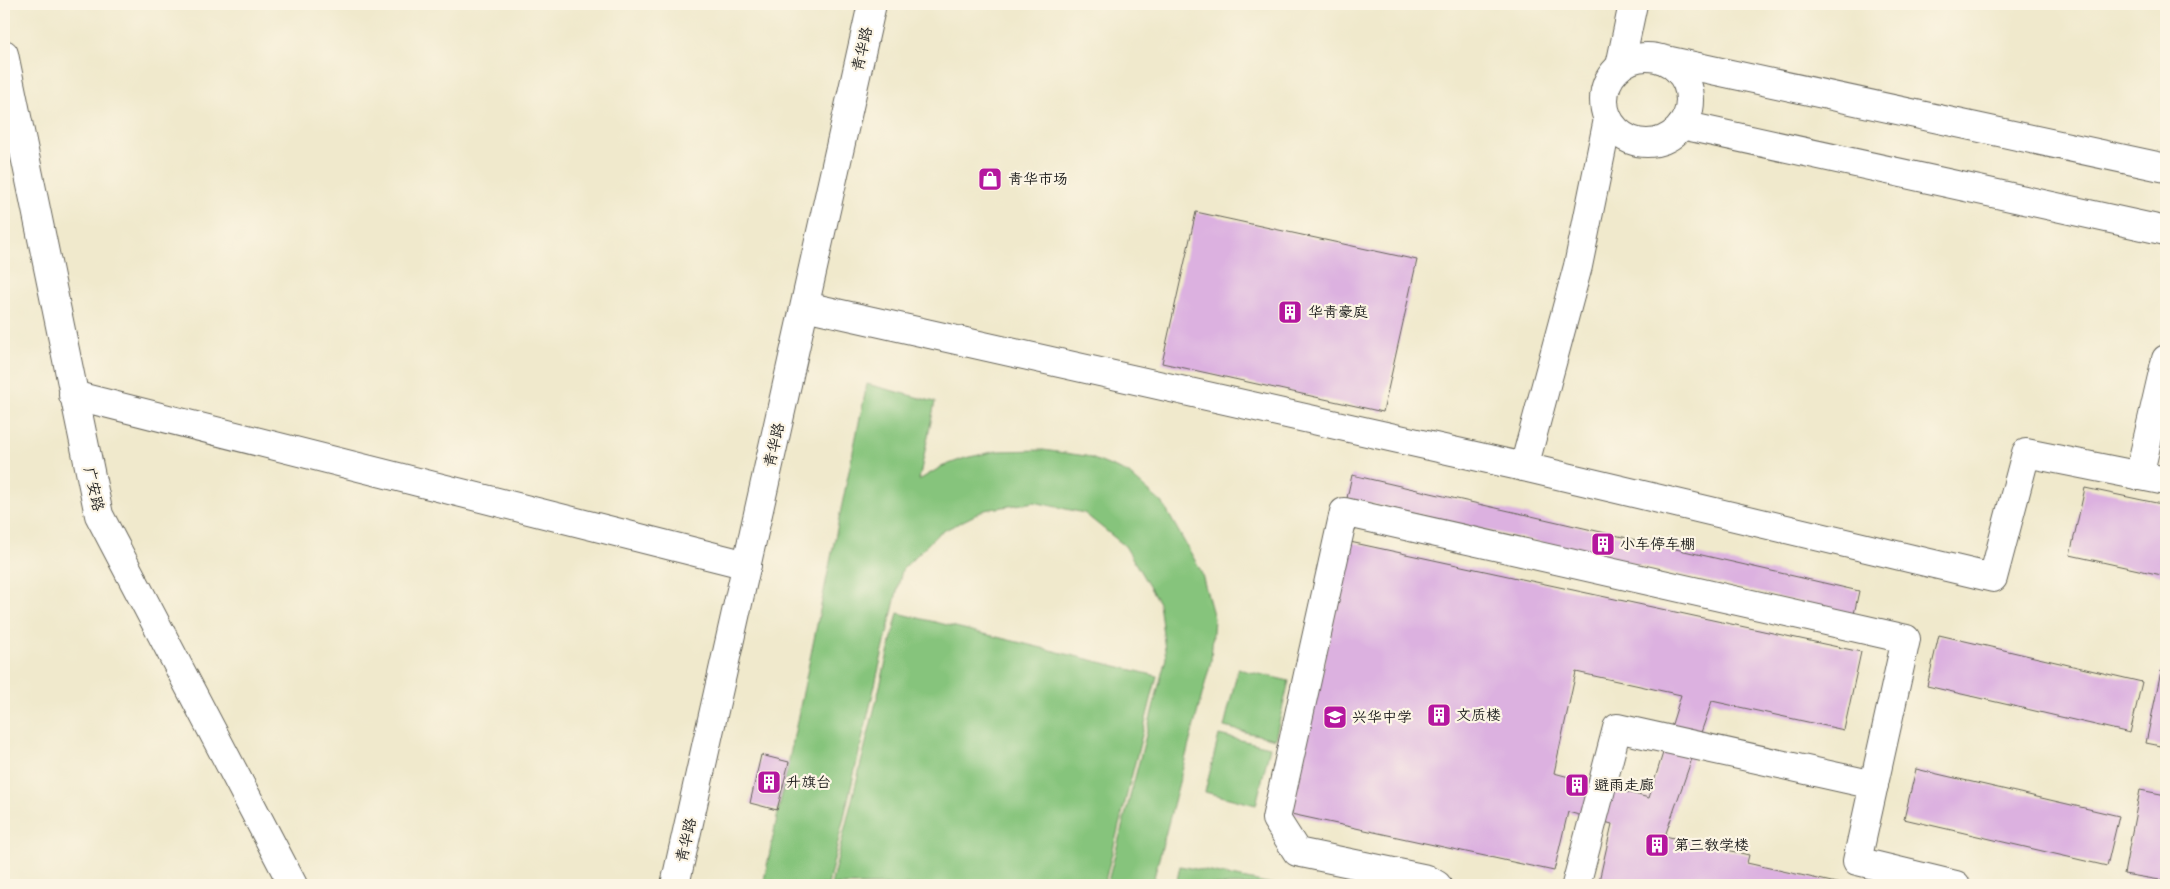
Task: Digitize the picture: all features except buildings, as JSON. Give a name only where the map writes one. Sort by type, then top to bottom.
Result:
[{"type":"street","name":"青华路","points":[[676,885],[872,4]]},
{"type":"street","points":[[1620,66],[1633,4]]},
{"type":"street","name":"广安路","points":[[4,54],[99,514],[293,885]]},
{"type":"street","points":[[1661,59],[1673,65],[1682,74],[1688,87],[1690,100],[1688,114],[1682,125],[1672,135],[1658,141],[1644,142],[1629,139],[1617,130],[1608,119],[1604,104],[1605,90],[1611,76],[1620,66],[1633,59],[1647,57],[1661,59],[2166,168]]},
{"type":"street","points":[[1524,467],[1578,266],[1608,119]]},
{"type":"street","points":[[1682,125],[2166,231]]},
{"type":"street","points":[[805,306],[1524,467],[1993,578],[2026,453],[2166,481]]},
{"type":"street","points":[[2139,476],[2166,359]]},
{"type":"street","points":[[73,395],[747,565]]},
{"type":"street","points":[[1437,885],[1427,879],[1297,852],[1276,819],[1344,512],[1906,639],[1857,862],[1956,885]]},
{"type":"street","points":[[1576,885],[1617,728],[1874,786]]},
{"type":"green space","points":[[867,384],[935,402],[919,480],[941,467],[965,458],[997,451],[1043,450],[1086,456],[1128,473],[1163,504],[1201,571],[1214,618],[1211,661],[1152,885],[1107,885],[1166,658],[1159,603],[1125,546],[1084,513],[1034,502],[985,510],[939,533],[902,570],[828,885],[763,885]]},
{"type":"green space","points":[[898,613],[1157,676],[1104,885],[831,885]]},
{"type":"green space","points":[[1238,669],[1289,681],[1275,739],[1224,727]]},
{"type":"green space","points":[[1219,735],[1270,747],[1256,805],[1205,792]]},
{"type":"green space","points":[[1180,866],[1277,885],[1176,885]]},
{"type":"place","name":"青华市场","points":[[990,179]]},
{"type":"place","name":"华青豪庭","points":[[1290,312]]},
{"type":"place","name":"小车停车棚","points":[[1603,544]]},
{"type":"place","name":"文质楼","points":[[1439,715]]},
{"type":"place","name":"兴华中学","points":[[1335,717]]},
{"type":"place","name":"升旗台","points":[[769,782]]},
{"type":"place","name":"避雨走廊","points":[[1577,785]]},
{"type":"place","name":"第三教学楼","points":[[1657,845]]}]
